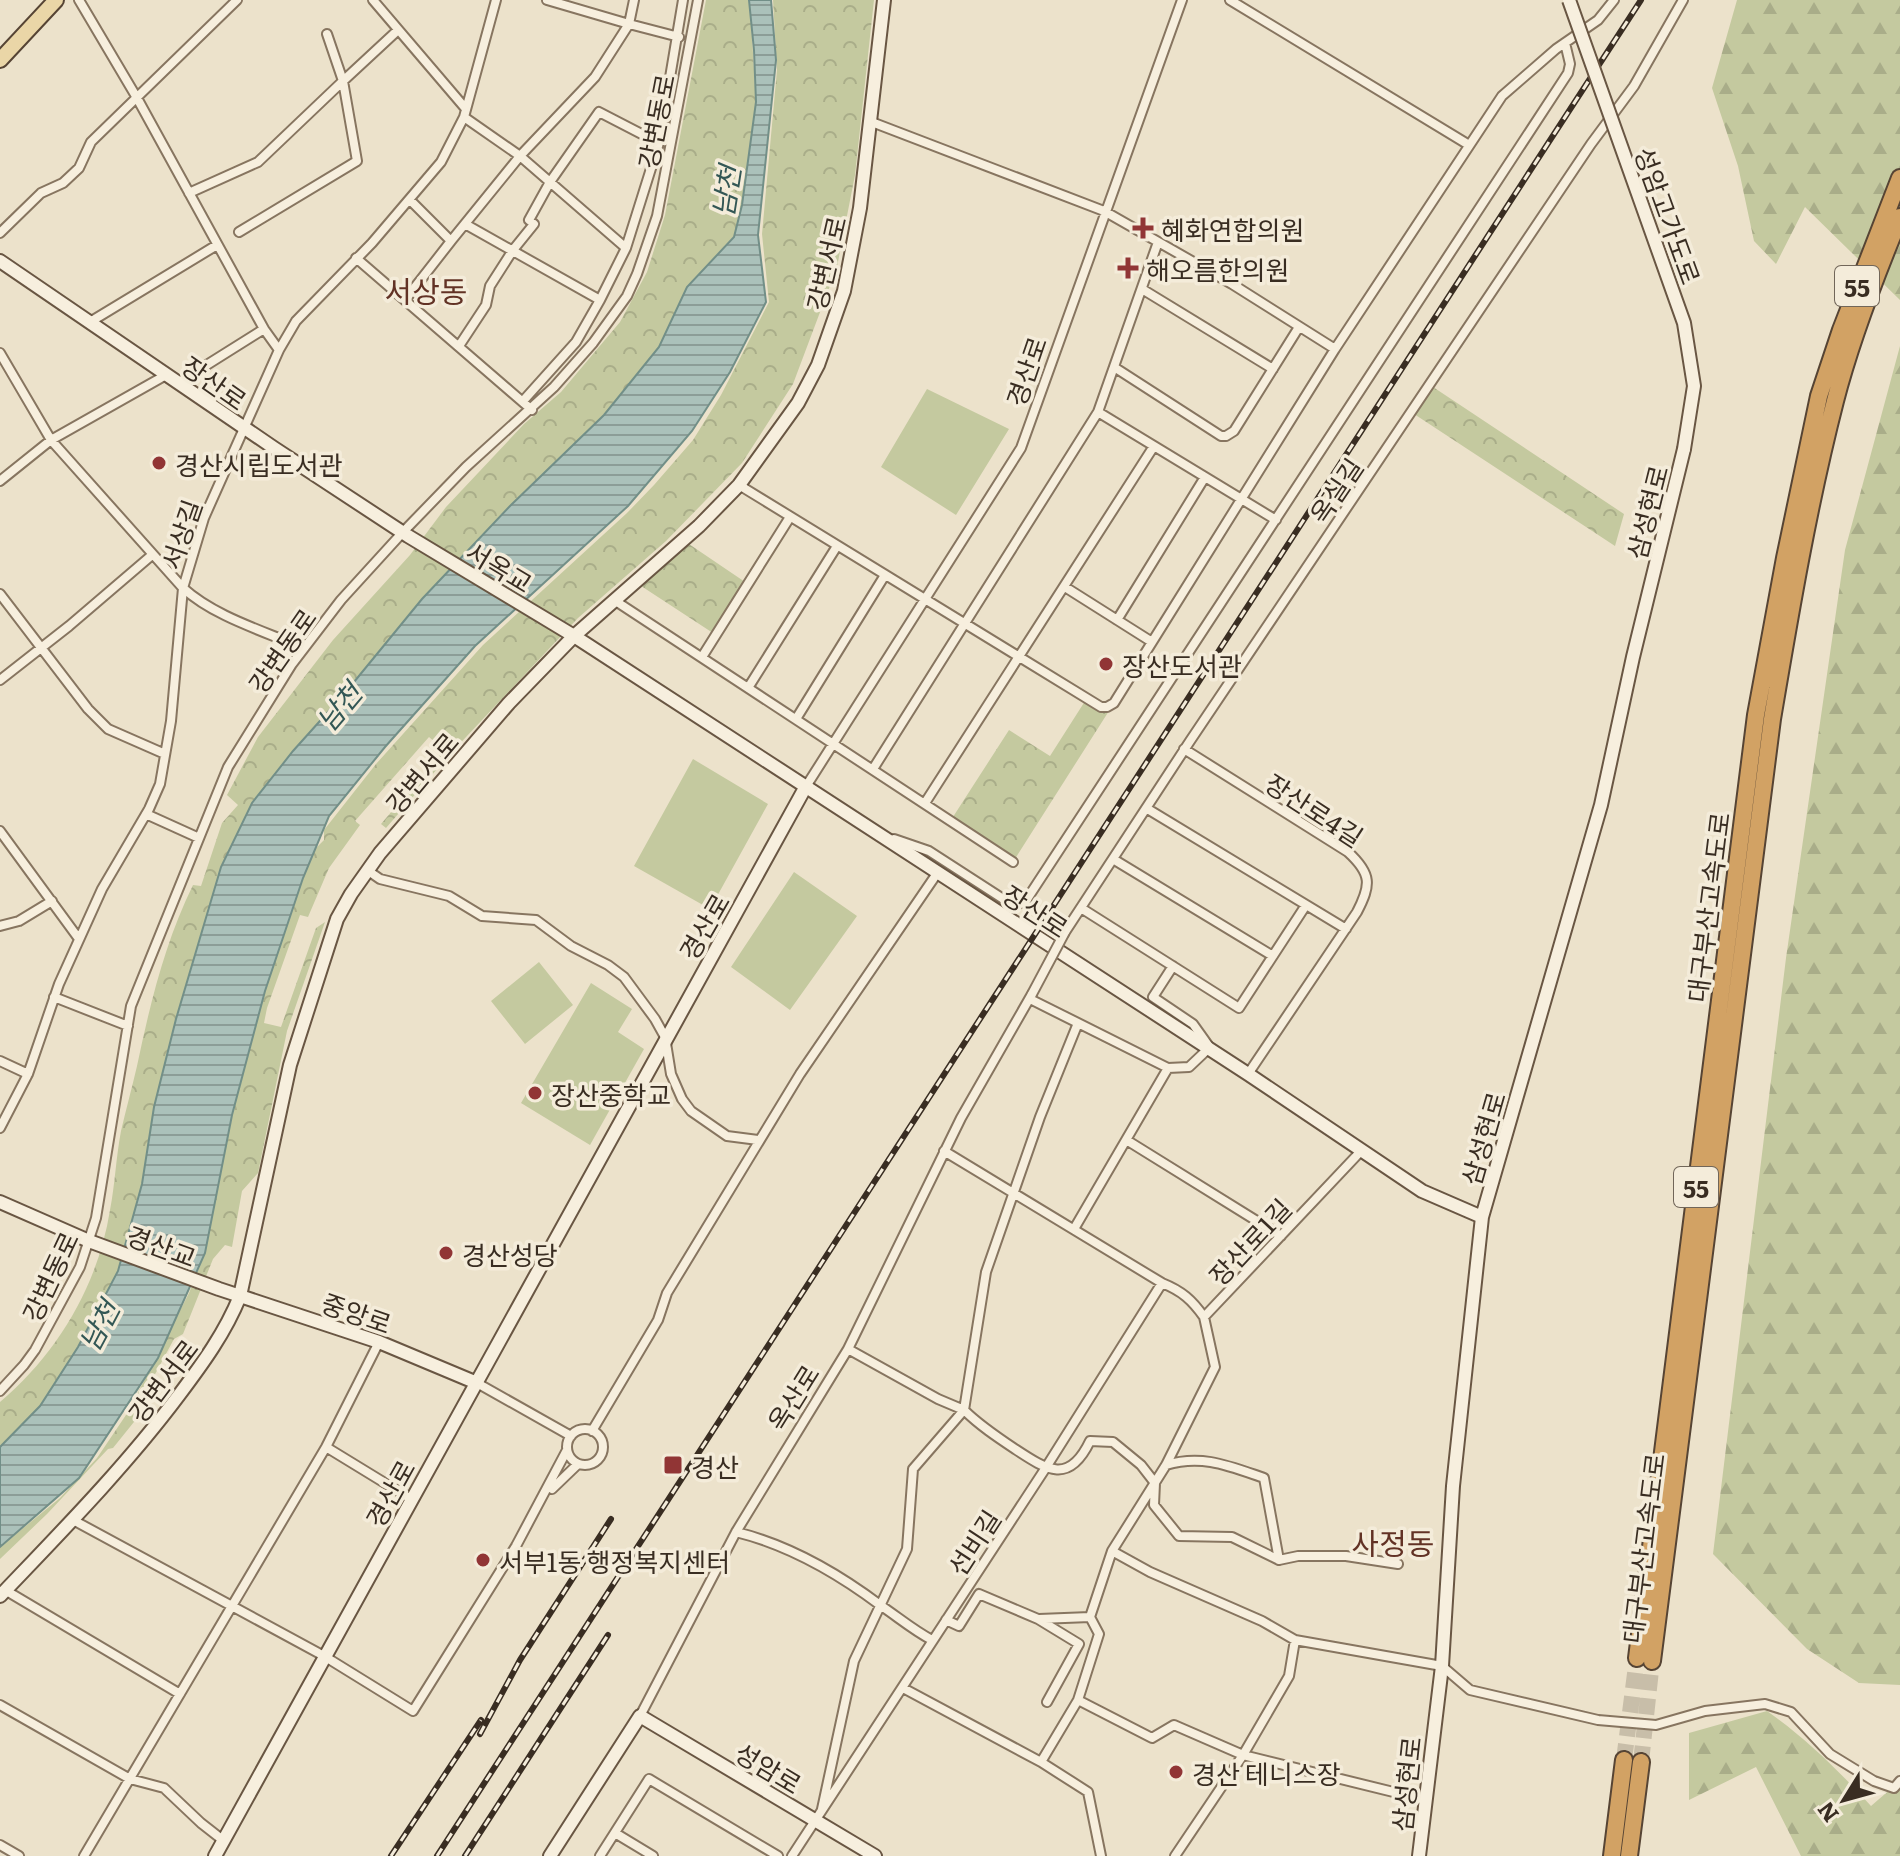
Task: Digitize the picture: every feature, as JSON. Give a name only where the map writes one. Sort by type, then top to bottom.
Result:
[{"type":"highway","name":"대구부산고속도로","points":[[1645,1660],[1764,717],[1798,566],[1827,398],[1852,300],[1900,178]]},
{"type":"highway","name":"대구부산고속도로","points":[[1827,398],[1900,217]]},
{"type":"highway","points":[[1612,1856],[1633,1761],[1629,1856]]},
{"type":"main road","points":[[0,60],[56,0]]},
{"type":"street","points":[[79,0],[137,98],[264,329],[279,350]]},
{"type":"street","points":[[0,233],[41,193],[63,183],[79,168],[91,142],[237,0]]},
{"type":"street","points":[[373,0],[465,113],[626,248]]},
{"type":"street","name":"서상길","points":[[0,1128],[28,1074],[54,997],[102,889],[160,784],[176,678],[183,588],[204,518],[279,350],[296,321],[410,200],[441,162],[465,113],[496,0]]},
{"type":"street","points":[[547,0],[679,37]]},
{"type":"street","points":[[405,300],[520,156],[595,77],[629,24],[634,0]]},
{"type":"street","points":[[523,401],[576,342],[626,248],[659,143],[683,0]]},
{"type":"street","name":"강변동로","points":[[0,1391],[35,1350],[71,1286],[89,1241],[102,1188],[131,1006],[228,767],[303,648],[466,467],[532,410],[593,343],[622,303],[637,274],[657,216],[698,0]]},
{"type":"street","name":"강변서로","points":[[3,1593],[134,1452],[207,1358],[229,1324],[240,1296],[279,1108],[298,1038],[337,919],[367,870],[455,764],[572,635],[699,526],[739,485],[798,403],[818,365],[844,291],[860,208],[884,0]]},
{"type":"street","name":"경산로","points":[[215,1856],[805,788],[1021,448],[1182,0]]},
{"type":"street","points":[[1230,0],[1469,145]]},
{"type":"street","name":"성암고가도로","points":[[1569,0],[1684,323],[1694,386],[1684,449]]},
{"type":"street","points":[[739,485],[1101,707],[1107,707],[1114,703],[1335,349],[1469,145],[1513,84],[1598,20],[1614,0]]},
{"type":"street","name":"옥실길","points":[[1031,996],[1064,934],[1184,749],[1591,144],[1634,86],[1683,0]]},
{"type":"street","points":[[189,193],[258,162],[398,30]]},
{"type":"street","points":[[239,232],[357,161],[343,81],[327,34]]},
{"type":"street","points":[[876,833],[929,851],[1011,904],[1022,903],[1032,893],[1568,73],[1570,64],[1560,46]]},
{"type":"street","points":[[459,346],[486,305],[490,286],[534,224],[529,220],[550,182],[599,112],[659,143]]},
{"type":"street","points":[[869,121],[1104,211],[1232,284],[1335,349]]},
{"type":"street","points":[[410,200],[451,241]]},
{"type":"street","points":[[465,224],[600,300]]},
{"type":"street","points":[[873,769],[1098,412],[1158,242]]},
{"type":"street","points":[[90,322],[217,245]]},
{"type":"street","points":[[356,258],[532,410]]},
{"type":"street","name":"장산로","points":[[0,261],[245,429],[406,534]]},
{"type":"street","points":[[1142,289],[1273,369]]},
{"type":"street","points":[[1114,367],[1221,436],[1226,436],[1234,431],[1299,327]]},
{"type":"street","points":[[178,383],[264,329]]},
{"type":"street","points":[[0,353],[51,440],[183,588],[208,605],[303,648]]},
{"type":"street","points":[[0,481],[51,440],[166,375]]},
{"type":"street","points":[[1098,412],[1276,520]]},
{"type":"street","points":[[925,803],[1154,446]]},
{"type":"street","name":"삼성현로","points":[[1419,1856],[1442,1666],[1453,1486],[1482,1217],[1601,805],[1633,657],[1684,449]]},
{"type":"street","points":[[1117,620],[1205,477]]},
{"type":"street","points":[[702,657],[790,517]]},
{"type":"street","name":"서옥교","points":[[406,534],[572,635]]},
{"type":"street","points":[[748,688],[837,546]]},
{"type":"street","points":[[0,680],[152,555]]},
{"type":"street","points":[[796,719],[885,575]]},
{"type":"street","points":[[1065,587],[1152,642]]},
{"type":"street","points":[[0,594],[88,709],[108,729],[165,754]]},
{"type":"street","points":[[614,600],[1013,862]]},
{"type":"street","name":"장산로","points":[[572,635],[1248,1074],[1422,1191],[1482,1217]]},
{"type":"street","name":"장산로4길","points":[[1184,749],[1348,852],[1362,865],[1368,881],[1365,896],[1346,929],[1248,1074]]},
{"type":"street","points":[[1146,808],[1346,929]]},
{"type":"street","points":[[146,814],[199,838]]},
{"type":"street","points":[[0,831],[79,939]]},
{"type":"street","points":[[1113,859],[1273,956]]},
{"type":"street","points":[[367,870],[380,879],[449,896],[482,916],[526,918],[541,922],[571,946],[608,965],[624,977],[655,1019],[665,1037],[671,1074],[691,1111],[727,1136],[758,1140]]},
{"type":"street","points":[[592,1431],[658,1320],[667,1293],[758,1140],[938,872]]},
{"type":"street","points":[[0,926],[19,921],[52,901]]},
{"type":"street","points":[[1081,908],[1239,1008],[1306,905]]},
{"type":"street","points":[[1031,996],[1168,1068],[1189,1067],[1210,1051],[1193,1024],[1153,997],[1173,966]]},
{"type":"street","name":"옥산로","points":[[550,1856],[640,1716],[736,1532],[848,1349],[944,1151],[1031,996]]},
{"type":"street","points":[[54,997],[128,1026]]},
{"type":"street","points":[[818,1818],[854,1661],[907,1549],[913,1469],[964,1410],[986,1272],[1012,1192],[1078,1023]]},
{"type":"street","points":[[0,1061],[28,1074]]},
{"type":"street","points":[[1074,1229],[1168,1068]]},
{"type":"street","points":[[1128,1141],[1281,1236]]},
{"type":"street","name":"장산로1길","points":[[944,1151],[1162,1283],[1182,1291],[1204,1317],[1361,1151]]},
{"type":"street","points":[[0,1202],[89,1241]]},
{"type":"street","name":"경산교","points":[[89,1241],[219,1289]]},
{"type":"street","name":"선비길","points":[[792,1856],[1045,1469],[1162,1283]]},
{"type":"street","name":"중앙로","points":[[219,1289],[379,1342],[477,1383]]},
{"type":"street","points":[[1041,1762],[1078,1700],[1099,1634],[1090,1617],[1112,1551],[1166,1465],[1215,1367],[1204,1317]]},
{"type":"street","points":[[84,1856],[326,1447],[379,1342]]},
{"type":"street","points":[[848,1349],[964,1410],[978,1424],[1045,1469],[1064,1469],[1081,1460],[1090,1441],[1113,1442],[1141,1465],[1155,1483],[1154,1505],[1179,1536],[1232,1537],[1279,1560],[1298,1556],[1346,1556],[1398,1564]]},
{"type":"street","points":[[477,1383],[571,1436]]},
{"type":"street","points":[[73,1520],[324,1656],[413,1711],[516,1546],[567,1450],[571,1436],[580,1430],[592,1431],[603,1444],[601,1456],[593,1464],[578,1464],[571,1459],[567,1450]]},
{"type":"street","points":[[326,1447],[411,1499]]},
{"type":"street","points":[[1166,1465],[1188,1459],[1230,1466],[1264,1478],[1279,1560]]},
{"type":"street","points":[[537,1509],[556,1484],[578,1464]]},
{"type":"street","points":[[736,1532],[808,1557],[932,1640]]},
{"type":"street","points":[[1112,1551],[1150,1572],[1262,1621],[1295,1640],[1442,1666],[1470,1690],[1598,1720],[1656,1725],[1705,1711],[1765,1704],[1791,1712],[1830,1754],[1874,1781],[1894,1788],[1900,1781]]},
{"type":"street","points":[[3,1593],[180,1694]]},
{"type":"street","points":[[946,1620],[959,1626],[979,1594],[1038,1619],[1079,1644],[1047,1702]]},
{"type":"street","points":[[1038,1619],[1090,1617]]},
{"type":"street","points":[[1175,1856],[1243,1755],[1289,1676],[1295,1640]]},
{"type":"street","points":[[903,1688],[1041,1762],[1088,1792],[1101,1856]]},
{"type":"street","points":[[1078,1700],[1152,1738],[1174,1725],[1243,1755],[1426,1800]]},
{"type":"street","points":[[0,1705],[130,1779],[164,1788],[224,1841]]},
{"type":"street","name":"성암로","points":[[640,1716],[818,1818],[875,1856]]},
{"type":"street","points":[[600,1856],[649,1779],[778,1856]]},
{"type":"street","points":[[615,1833],[653,1856]]},
{"type":"street","points":[[0,1845],[19,1856]]},
{"type":"green space","points":[[706,0],[749,0],[750,4],[756,102],[742,205],[734,236],[687,287],[659,347],[604,415],[510,506],[422,599],[252,803],[221,867],[176,1019],[154,1107],[142,1184],[118,1271],[78,1347],[40,1406],[0,1447],[0,1402],[40,1362],[57,1339],[72,1316],[96,1265],[110,1210],[121,1131],[159,974],[193,885],[201,886],[222,823],[238,805],[227,795],[258,737],[333,640],[410,555],[446,507],[524,424],[561,392],[620,322],[647,272],[665,215]]},
{"type":"green space","points":[[773,0],[874,0],[855,175],[837,267],[793,384],[742,463],[666,541],[578,618],[451,753],[386,828],[381,824],[444,750],[429,737],[355,821],[360,825],[329,868],[308,917],[300,915],[267,1008],[264,1023],[281,1027],[316,928],[325,922],[287,1031],[258,1173],[242,1191],[232,1247],[225,1245],[213,1259],[183,1334],[174,1339],[139,1404],[142,1412],[113,1448],[108,1449],[47,1514],[0,1559],[0,1547],[60,1498],[97,1458],[128,1412],[189,1293],[205,1253],[252,1030],[295,900],[314,850],[324,840],[324,830],[376,764],[483,645],[627,513],[693,440],[721,395],[769,302],[762,234],[777,70]]},
{"type":"green space","points":[[1737,0],[1900,0],[1900,300],[1805,207],[1776,264],[1754,241],[1738,166],[1712,88]]},
{"type":"green space","points":[[1900,346],[1900,1685],[1859,1683],[1807,1649],[1713,1554],[1786,958],[1845,550]]},
{"type":"green space","points":[[1430,385],[1624,514],[1615,546],[1411,412]]},
{"type":"green space","points":[[927,389],[1009,429],[956,515],[881,467]]},
{"type":"green space","points":[[683,540],[748,584],[716,635],[635,582]]},
{"type":"green space","points":[[1087,698],[1101,707],[1114,703],[1013,862],[951,820],[1009,730],[1050,756]]},
{"type":"green space","points":[[693,759],[768,804],[710,909],[634,866]]},
{"type":"green space","points":[[794,872],[857,916],[790,1010],[731,967]]},
{"type":"green space","points":[[539,962],[573,1005],[525,1044],[491,1001]]},
{"type":"green space","points":[[591,983],[632,1009],[618,1032],[644,1049],[590,1145],[521,1103]]},
{"type":"green space","points":[[1767,1711],[1822,1756],[1871,1806],[1900,1781],[1900,1856],[1801,1856],[1756,1767],[1689,1800],[1689,1733]]},
{"type":"water","name":"남천","points":[[749,0],[771,0],[776,60],[758,235],[766,302],[730,372],[692,431],[628,506],[475,646],[385,747],[329,816],[303,878],[265,991],[232,1115],[205,1253],[158,1358],[79,1478],[0,1547],[0,1447],[40,1406],[78,1347],[118,1271],[142,1184],[154,1107],[176,1019],[221,867],[252,803],[293,751],[422,599],[510,506],[604,415],[659,347],[687,287],[734,237],[742,205],[756,102]]},
{"type":"tunnel","points":[[1624,1760],[1637,1658]]},
{"type":"tunnel","points":[[1641,1762],[1652,1661]]},
{"type":"railway","points":[[437,1856],[1641,0]]},
{"type":"railway","points":[[480,1734],[520,1660],[611,1519]]},
{"type":"railway","points":[[465,1856],[608,1635]]},
{"type":"railway","points":[[391,1856],[481,1720]]},
{"type":"place","name":"혜화연합의원","points":[[1143,228]]},
{"type":"place","name":"해오름한의원","points":[[1128,268]]},
{"type":"place","name":"경산시립도서관","points":[[159,463]]},
{"type":"place","name":"장산도서관","points":[[1106,664]]},
{"type":"place","name":"장산중학교","points":[[535,1093]]},
{"type":"place","name":"경산성당","points":[[446,1253]]},
{"type":"place","name":"경산","points":[[673,1465]]},
{"type":"place","name":"서부1동 행정복지센터","points":[[483,1560]]},
{"type":"place","name":"경산 테니스장","points":[[1176,1772]]},
{"type":"district","name":"서상동","points":[[426,290]]},
{"type":"district","name":"사정동","points":[[1393,1542]]}]
